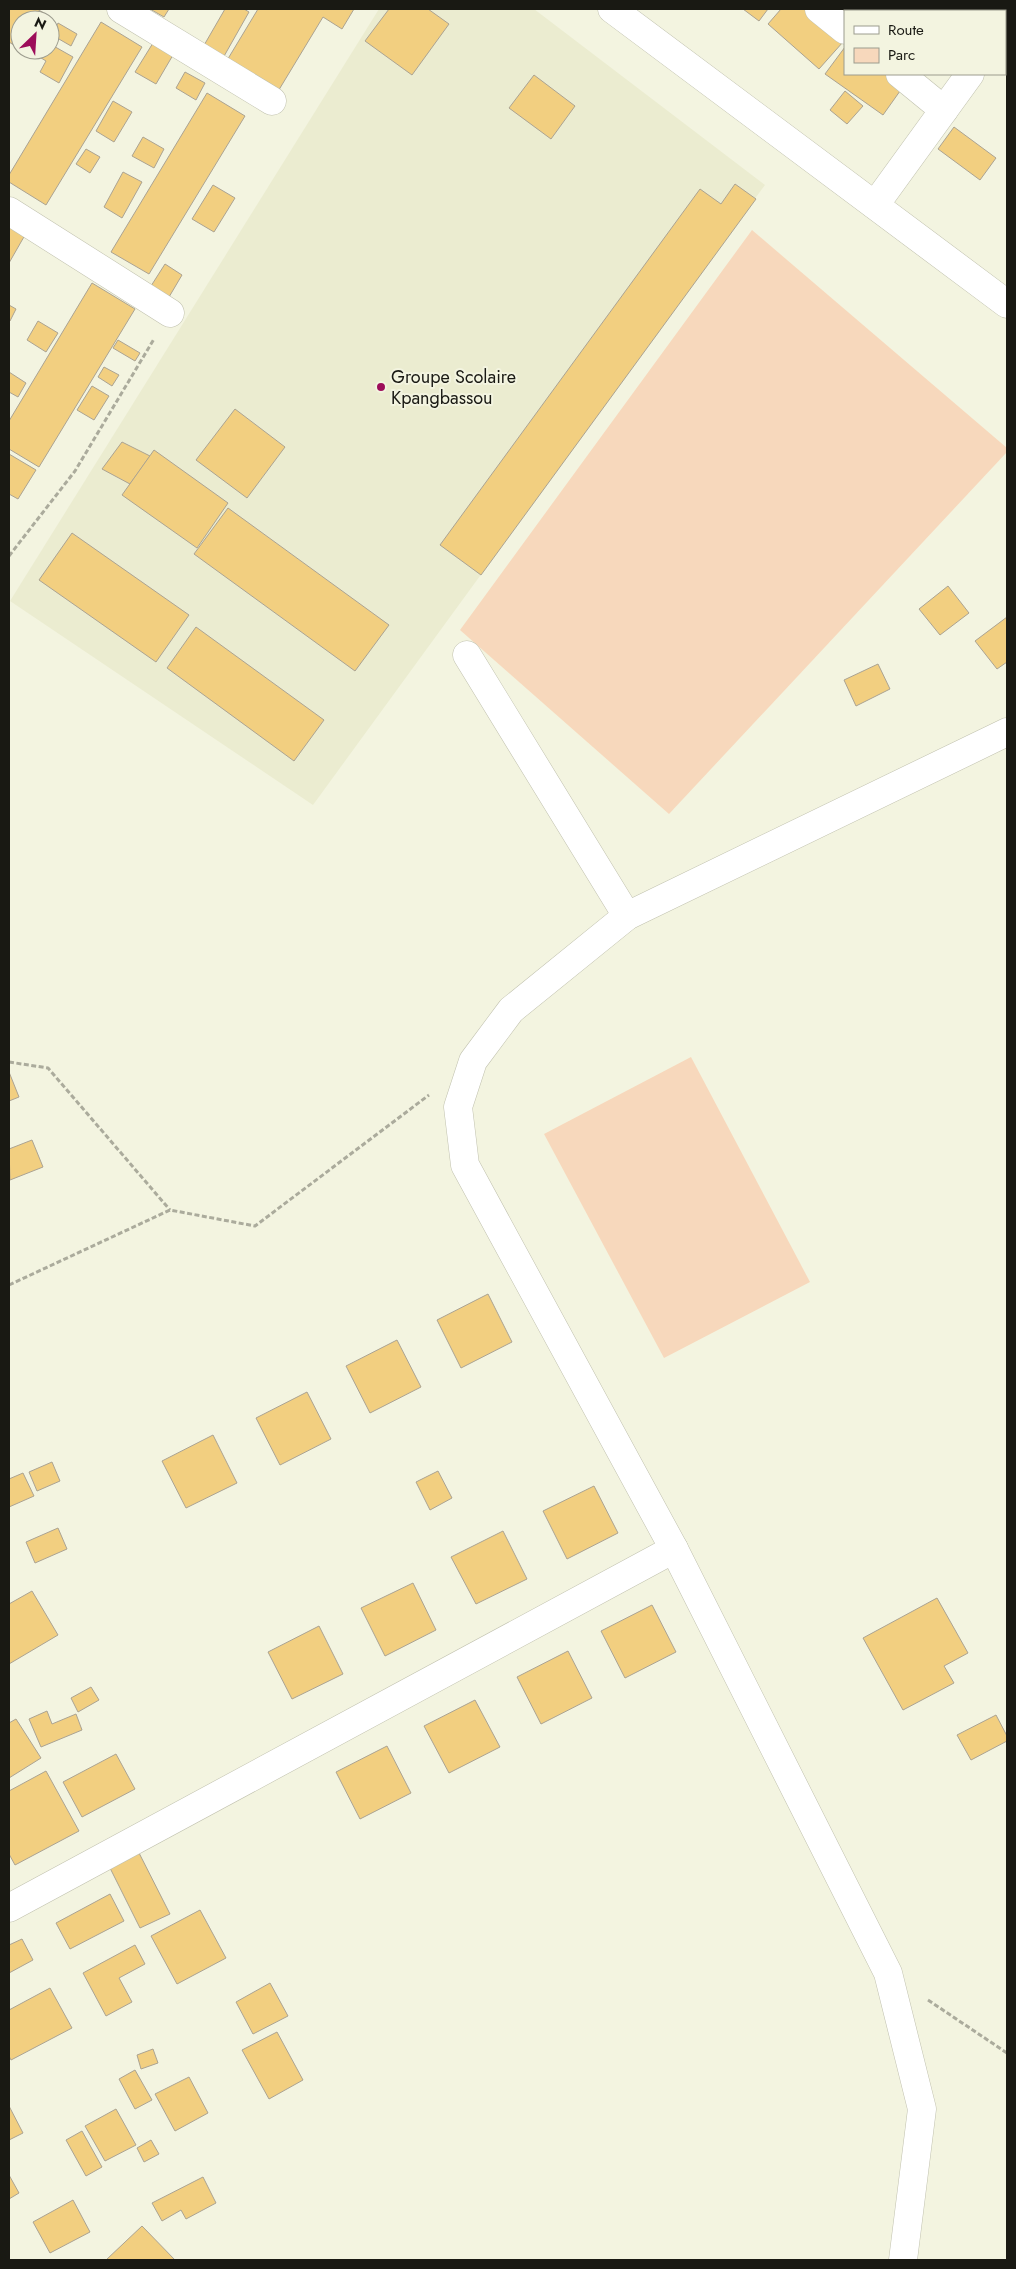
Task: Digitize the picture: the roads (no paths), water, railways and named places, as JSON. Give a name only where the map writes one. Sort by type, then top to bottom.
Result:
[{"type":"street","points":[[121,9],[272,101]]},
{"type":"street","points":[[612,9],[1007,304]]},
{"type":"street","points":[[819,9],[844,29]]},
{"type":"street","points":[[901,75],[944,110]]},
{"type":"street","points":[[875,205],[969,75]]},
{"type":"street","points":[[9,211],[170,313]]},
{"type":"street","points":[[467,656],[627,916]]},
{"type":"street","points":[[903,2260],[922,2109],[888,1973],[674,1549],[465,1165],[458,1107],[473,1061],[512,1010],[627,916],[1007,732]]},
{"type":"street","points":[[9,1908],[674,1549]]},
{"type":"place","name":"Groupe Scolaire Kpangbassou","points":[[381,387]]}]
